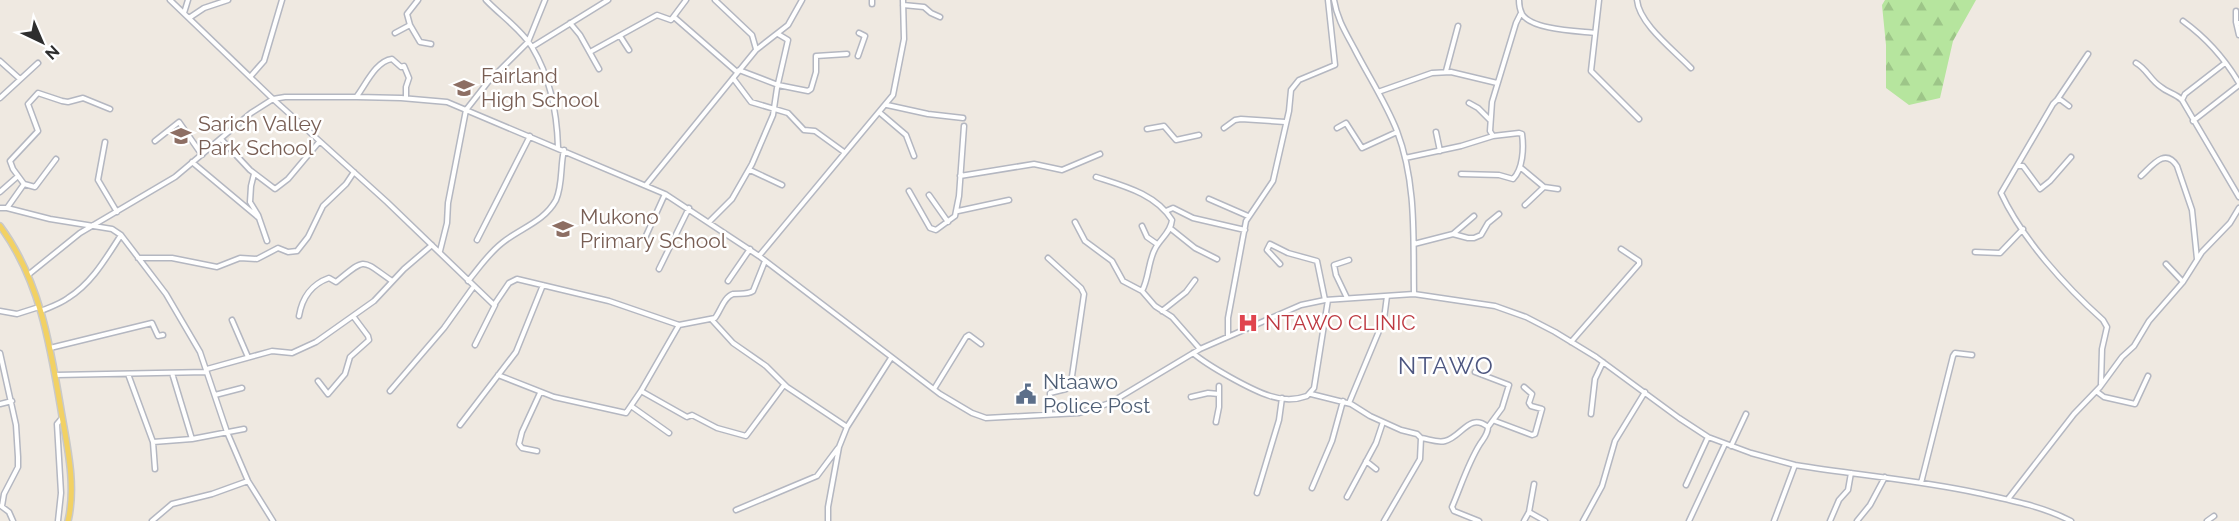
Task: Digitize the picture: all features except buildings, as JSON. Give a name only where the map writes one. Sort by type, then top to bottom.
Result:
[{"type":"main road","points":[[0,226],[28,275],[50,348],[71,464],[68,521]]},
{"type":"street","points":[[170,0],[495,305]]},
{"type":"street","points":[[184,13],[188,0]]},
{"type":"street","points":[[189,18],[204,8],[228,0]]},
{"type":"street","points":[[250,77],[264,61],[282,0]]},
{"type":"street","points":[[418,0],[407,15],[420,42],[431,44]]},
{"type":"street","points":[[486,0],[532,47],[546,77],[553,102],[558,147]]},
{"type":"street","points":[[440,252],[466,110],[488,82],[528,42],[545,0]]},
{"type":"street","points":[[532,47],[609,0]]},
{"type":"street","points":[[590,52],[657,15],[671,20],[686,0]]},
{"type":"street","points":[[715,0],[752,35],[756,50]]},
{"type":"street","points":[[646,185],[756,50],[788,25],[802,0]]},
{"type":"street","points":[[1228,336],[1228,318],[1248,216],[1273,181],[1291,90],[1295,84],[1335,65],[1328,0]]},
{"type":"street","points":[[1334,0],[1339,22],[1378,92],[1397,132],[1405,158],[1410,183],[1414,244],[1414,294]]},
{"type":"street","points":[[1519,0],[1521,13],[1545,27],[1595,33]]},
{"type":"street","points":[[1599,0],[1591,70],[1639,119]]},
{"type":"street","points":[[1637,0],[1641,15],[1691,68]]},
{"type":"street","points":[[759,256],[894,95],[904,39],[903,2],[924,7],[940,17]]},
{"type":"street","points":[[2235,11],[2239,35]]},
{"type":"street","points":[[1493,136],[1490,133],[1492,102],[1516,22],[1521,13]]},
{"type":"street","points":[[674,17],[738,71],[778,85],[810,90],[815,77],[816,56],[847,54]]},
{"type":"street","points":[[2183,21],[2213,48],[2239,84],[2193,121]]},
{"type":"street","points":[[570,22],[599,69]]},
{"type":"street","points":[[395,33],[410,25]]},
{"type":"street","points":[[1445,72],[1458,26]]},
{"type":"street","points":[[858,56],[865,36],[859,33]]},
{"type":"street","points":[[709,222],[732,199],[750,170],[774,111],[788,40],[778,34]]},
{"type":"street","points":[[620,36],[629,50]]},
{"type":"street","points":[[2088,54],[2057,100],[2001,193],[2023,229],[2064,282],[2107,327],[2102,349],[2101,385]]},
{"type":"street","points":[[357,97],[378,66],[385,60],[392,59],[401,67],[404,66],[410,78],[406,87],[406,98]]},
{"type":"street","points":[[0,61],[20,79]]},
{"type":"street","points":[[0,98],[38,63]]},
{"type":"street","points":[[2136,63],[2145,68],[2148,75],[2162,89],[2176,93],[2182,100],[2239,197]]},
{"type":"street","points":[[2182,100],[2186,94],[2225,63]]},
{"type":"street","points":[[1378,92],[1424,75],[1445,72],[1497,83]]},
{"type":"street","points":[[733,78],[751,102],[774,111],[788,113],[804,130],[815,131],[844,152]]},
{"type":"street","points":[[56,159],[35,187],[24,184],[10,164],[11,159],[38,131],[28,104],[36,93],[68,102],[83,98],[110,109]]},
{"type":"street","points":[[28,275],[71,239],[159,188],[251,113],[273,99],[357,97],[447,102],[646,185],[689,208],[750,249],[934,389],[972,413],[986,418],[1079,413],[1102,407],[1193,353],[1301,304],[1347,298],[1414,294],[1495,306],[1555,332],[1603,362],[1708,436],[1725,444],[1795,465],[1958,488],[2008,499],[2071,521]]},
{"type":"street","points":[[2057,100],[2061,100],[2068,106]]},
{"type":"street","points":[[1469,103],[1478,108],[1491,121]]},
{"type":"street","points":[[886,105],[928,114],[963,118]]},
{"type":"street","points":[[879,112],[906,135],[914,156]]},
{"type":"street","points":[[1224,128],[1235,120],[1241,119],[1286,122]]},
{"type":"street","points":[[155,141],[179,122],[202,154]]},
{"type":"street","points":[[1337,128],[1346,123],[1362,148],[1397,132]]},
{"type":"street","points":[[958,211],[963,126]]},
{"type":"street","points":[[1147,129],[1164,126],[1176,140],[1199,135]]},
{"type":"street","points":[[1436,132],[1440,151]]},
{"type":"street","points":[[1405,158],[1493,136],[1522,134],[1522,158],[1513,179],[1499,175],[1461,174]]},
{"type":"street","points":[[477,240],[530,136]]},
{"type":"street","points":[[221,139],[254,174],[275,189],[279,188],[319,142]]},
{"type":"street","points":[[105,142],[98,180],[117,212]]},
{"type":"street","points":[[468,281],[492,251],[542,217],[551,207],[560,190],[560,164],[564,150]]},
{"type":"street","points":[[960,176],[1034,164],[1062,170],[1100,154]]},
{"type":"street","points":[[2018,166],[2023,166],[2040,189],[2071,157]]},
{"type":"street","points":[[2141,176],[2158,158],[2168,157],[2177,166],[2192,210],[2197,260]]},
{"type":"street","points":[[192,162],[259,218]]},
{"type":"street","points":[[1520,167],[1544,188],[1558,189]]},
{"type":"street","points":[[750,170],[782,185]]},
{"type":"street","points":[[137,258],[166,257],[217,267],[240,258],[257,259],[278,248],[288,252],[297,251],[308,237],[323,206],[342,188],[354,172]]},
{"type":"street","points":[[254,174],[250,202],[259,218],[267,241]]},
{"type":"street","points":[[0,192],[18,176]]},
{"type":"street","points":[[1096,177],[1132,189],[1153,200],[1166,211],[1172,220],[1170,228],[1157,244],[1142,291]]},
{"type":"street","points":[[7,208],[24,184]]},
{"type":"street","points":[[1525,205],[1544,188]]},
{"type":"street","points":[[909,191],[930,228],[936,230],[958,211],[1009,200]]},
{"type":"street","points":[[645,238],[665,194]]},
{"type":"street","points":[[929,195],[948,222]]},
{"type":"street","points":[[1209,199],[1248,216]]},
{"type":"street","points":[[0,208],[90,227],[112,229],[121,235],[174,307],[207,371],[227,432],[248,481],[273,521]]},
{"type":"street","points":[[659,270],[689,208]]},
{"type":"street","points":[[1166,211],[1173,208],[1193,218],[1245,230]]},
{"type":"street","points":[[2008,499],[2049,445],[2096,392],[2122,357],[2136,344],[2149,321],[2183,282],[2197,260],[2230,223],[2239,208]]},
{"type":"street","points":[[1453,234],[1468,238],[1480,235],[1488,223],[1499,214]]},
{"type":"street","points":[[1414,244],[1453,234],[1474,216]]},
{"type":"street","points":[[1075,222],[1085,241],[1109,259],[1123,281],[1142,291],[1162,311],[1172,317],[1200,350]]},
{"type":"street","points":[[1142,226],[1148,237],[1157,244]]},
{"type":"street","points":[[1170,228],[1195,248],[1217,259]]},
{"type":"street","points":[[1975,252],[2000,254],[2023,229]]},
{"type":"street","points":[[0,311],[17,314],[66,300],[104,261],[121,235]]},
{"type":"street","points":[[56,375],[207,371],[248,357],[276,351],[292,353],[298,351],[326,337],[374,301],[432,244]]},
{"type":"street","points":[[1280,264],[1267,250],[1270,244],[1288,253],[1317,261],[1327,300],[1314,388],[1311,394]]},
{"type":"street","points":[[728,281],[750,249]]},
{"type":"street","points":[[1571,342],[1639,264],[1639,261],[1621,249]]},
{"type":"street","points":[[1048,258],[1081,288],[1084,294],[1071,383],[1066,389],[1050,393],[1050,414]]},
{"type":"street","points":[[1347,298],[1336,275],[1334,265],[1349,260]]},
{"type":"street","points":[[475,345],[495,305],[513,280],[627,306],[679,325],[712,320],[730,296],[753,291],[765,261]]},
{"type":"street","points":[[299,316],[306,295],[322,281],[329,278],[336,282],[360,263],[366,263],[392,281]]},
{"type":"street","points":[[2166,264],[2183,282]]},
{"type":"street","points":[[1162,311],[1186,292],[1195,280]]},
{"type":"street","points":[[460,425],[518,350],[543,285]]},
{"type":"street","points":[[390,391],[444,328],[474,286]]},
{"type":"street","points":[[1349,403],[1384,319],[1387,296]]},
{"type":"street","points":[[318,381],[328,394],[345,374],[350,357],[369,340],[353,315]]},
{"type":"street","points":[[232,320],[248,357]]},
{"type":"street","points":[[712,320],[733,343],[766,366],[801,399],[847,427]]},
{"type":"street","points":[[50,348],[152,323],[158,336],[163,335]]},
{"type":"street","points":[[498,375],[540,393],[622,413],[628,412],[679,325]]},
{"type":"street","points":[[934,389],[966,337],[969,335],[981,344]]},
{"type":"street","points":[[0,353],[16,424],[18,467],[4,494],[1,506],[9,512],[13,521]]},
{"type":"street","points":[[1193,353],[1213,368],[1271,396],[1297,399],[1311,394],[1343,401],[1383,422],[1417,434],[1421,438],[1439,442],[1450,440],[1471,423],[1478,422],[1488,427]]},
{"type":"street","points":[[1921,483],[1953,356],[1955,353],[1972,355]]},
{"type":"street","points":[[828,521],[828,507],[839,447],[847,427],[891,358]]},
{"type":"street","points":[[1591,414],[1596,379],[1603,362]]},
{"type":"street","points":[[1475,372],[1509,384],[1506,399],[1495,421],[1488,427],[1488,434],[1479,445],[1452,507],[1454,511],[1479,521]]},
{"type":"street","points":[[172,373],[192,439]]},
{"type":"street","points":[[128,374],[153,442],[155,470]]},
{"type":"street","points":[[2096,392],[2104,397],[2135,404],[2148,376]]},
{"type":"street","points":[[641,391],[687,417],[692,415],[717,428],[746,436],[784,385]]},
{"type":"street","points":[[1216,422],[1219,386]]},
{"type":"street","points":[[1495,421],[1532,435],[1535,434],[1542,409],[1531,406],[1529,403],[1532,394],[1524,387]]},
{"type":"street","points":[[215,395],[242,388]]},
{"type":"street","points":[[1583,521],[1602,486],[1615,441],[1645,392]]},
{"type":"street","points":[[537,451],[522,448],[519,444],[540,393]]},
{"type":"street","points":[[1191,397],[1208,393],[1219,394]]},
{"type":"street","points":[[1257,493],[1279,420],[1282,398]]},
{"type":"street","points":[[0,404],[12,401]]},
{"type":"street","points":[[1312,488],[1332,441],[1343,401]]},
{"type":"street","points":[[631,406],[669,433]]},
{"type":"street","points":[[1731,446],[1746,414]]},
{"type":"street","points":[[58,521],[61,493],[57,424],[62,418]]},
{"type":"street","points":[[1347,497],[1376,443],[1383,422]]},
{"type":"street","points":[[153,442],[192,439],[244,429]]},
{"type":"street","points":[[1686,485],[1708,436]]},
{"type":"street","points":[[1384,521],[1420,459],[1421,438]]},
{"type":"street","points":[[1689,521],[1725,444]]},
{"type":"street","points":[[736,510],[817,476],[839,447]]},
{"type":"street","points":[[1366,461],[1376,469]]},
{"type":"street","points":[[1774,521],[1795,465]]},
{"type":"street","points":[[1830,521],[1839,500],[1848,490],[1851,473]]},
{"type":"street","points":[[1857,521],[1870,505],[1886,477]]},
{"type":"street","points":[[152,521],[172,504],[212,494],[248,481]]},
{"type":"street","points":[[1524,521],[1529,512],[1534,484]]},
{"type":"street","points":[[1529,512],[1548,521]]},
{"type":"street","points":[[2207,521],[2214,516]]},
{"type":"green space","points":[[1885,0],[1976,0],[1953,41],[1940,98],[1909,105],[1886,88],[1886,45],[1882,5]]},
{"type":"place","name":"Fairland High School","points":[[464,88]]},
{"type":"place","name":"Sarich Valley Park School","points":[[181,136]]},
{"type":"place","name":"Mukono Primary School","points":[[563,229]]},
{"type":"place","name":"NTAWO CLINIC","points":[[1248,323]]},
{"type":"place","name":"Ntaawo Police Post","points":[[1026,394]]},
{"type":"district","name":"NTAWO","points":[[1446,366]]}]
